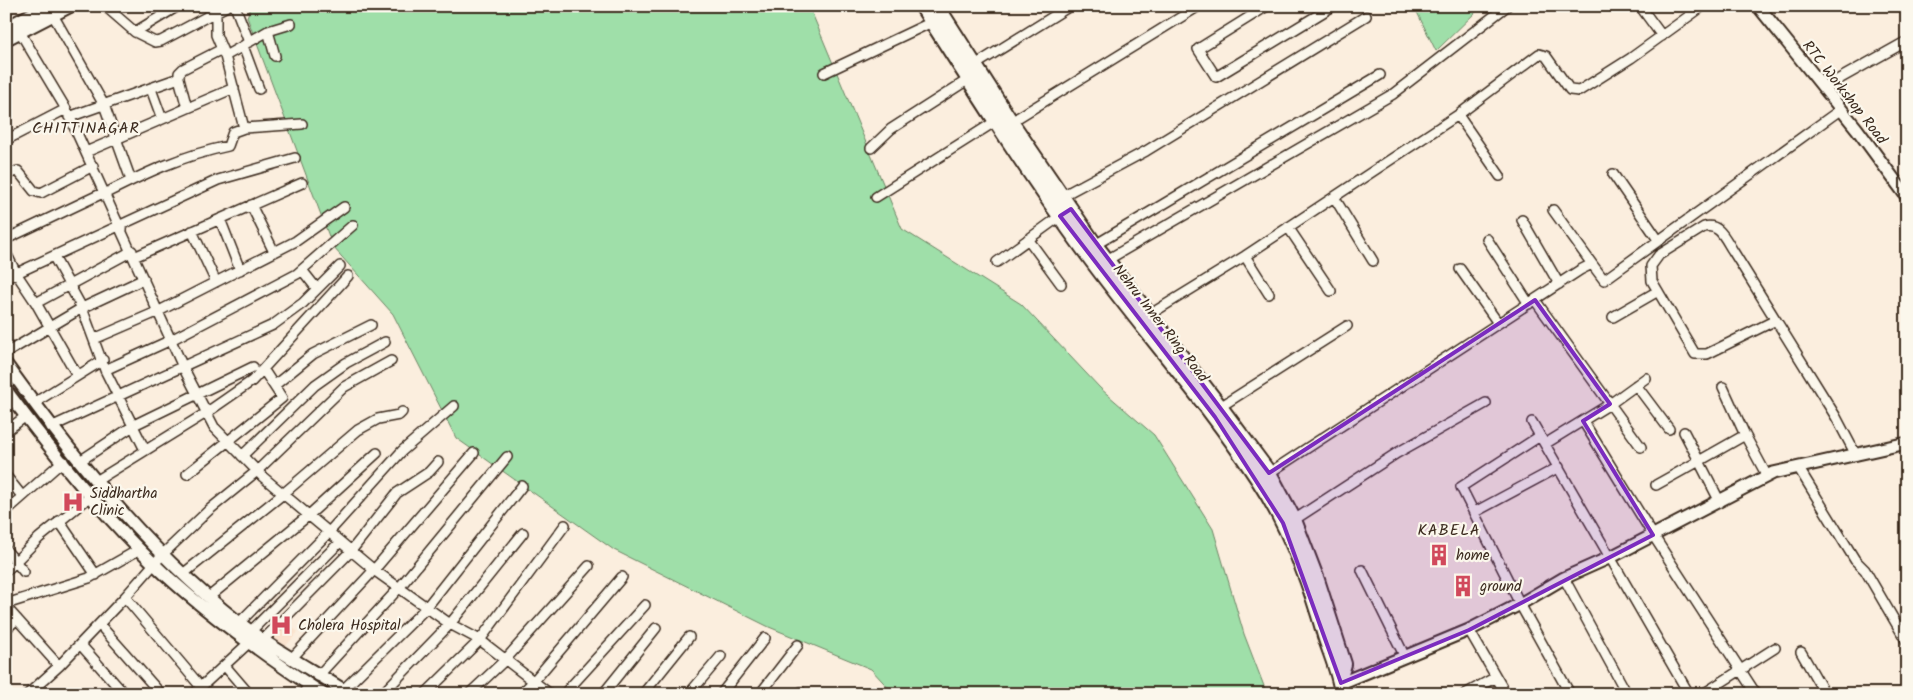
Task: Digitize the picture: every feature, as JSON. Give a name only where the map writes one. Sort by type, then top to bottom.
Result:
[{"type":"main road","points":[[6,28],[46,9],[70,6]]},
{"type":"main road","name":"Nehru Inner Ring Road","points":[[922,6],[996,120],[1065,212],[1130,311],[1215,417],[1258,480],[1282,522],[1291,543],[1319,614],[1341,685]]},
{"type":"main road","name":"Nehru Inner Ring Road","points":[[937,6],[1011,122],[1062,196],[1065,212],[1107,260],[1269,473],[1294,520],[1337,638],[1344,664],[1341,685]]},
{"type":"main road","points":[[6,40],[20,32],[46,9]]},
{"type":"street","points":[[105,6],[135,32],[155,42],[161,41],[227,6]]},
{"type":"street","points":[[135,32],[178,6]]},
{"type":"street","points":[[235,6],[259,89]]},
{"type":"street","points":[[975,65],[1070,6]]},
{"type":"street","points":[[1011,122],[1199,6]]},
{"type":"street","points":[[1260,8],[1198,49],[1216,77],[1333,6]]},
{"type":"street","points":[[1107,260],[1393,94],[1507,6]]},
{"type":"street","points":[[1640,6],[1662,36]]},
{"type":"street","name":"RTC Workshop Road","points":[[1758,6],[1857,129],[1907,197]]},
{"type":"street","points":[[1149,315],[1245,256],[1458,115],[1539,54],[1546,56],[1565,84],[1575,92],[1631,58],[1698,8]]},
{"type":"street","points":[[46,9],[104,105],[131,180]]},
{"type":"street","points":[[216,11],[216,35],[224,52],[244,128]]},
{"type":"street","points":[[1062,196],[1146,151],[1366,16]]},
{"type":"street","points":[[824,73],[932,22]]},
{"type":"street","points":[[187,108],[179,78],[179,73],[182,69],[246,44],[268,31],[291,24]]},
{"type":"street","points":[[268,31],[275,56]]},
{"type":"street","points":[[20,32],[67,113],[105,192],[195,393],[214,427],[257,471],[374,570],[450,624],[480,640],[550,694]]},
{"type":"street","points":[[1823,88],[1907,41]]},
{"type":"street","points":[[1095,245],[1380,76]]},
{"type":"street","points":[[7,137],[67,113],[104,105],[179,78]]},
{"type":"street","points":[[871,148],[891,129],[969,79]]},
{"type":"street","points":[[151,88],[162,119]]},
{"type":"street","points":[[86,152],[234,88]]},
{"type":"street","points":[[1553,210],[1604,280],[1840,110]]},
{"type":"street","points":[[1458,115],[1500,176]]},
{"type":"street","points":[[876,197],[996,120]]},
{"type":"street","points":[[6,239],[161,165],[200,152],[228,146],[233,132],[244,128],[302,124]]},
{"type":"street","points":[[6,278],[218,180],[294,158]]},
{"type":"street","points":[[6,174],[18,171],[37,193],[93,166]]},
{"type":"street","points":[[1613,174],[1659,241]]},
{"type":"street","points":[[36,303],[68,284],[133,254],[192,231],[302,183]]},
{"type":"street","points":[[1334,197],[1373,261]]},
{"type":"street","points":[[251,205],[274,252]]},
{"type":"street","points":[[94,339],[159,311],[296,241],[344,207]]},
{"type":"street","points":[[996,262],[1065,212]]},
{"type":"street","points":[[220,219],[240,270]]},
{"type":"street","points":[[1522,220],[1559,284]]},
{"type":"street","points":[[105,370],[171,340],[302,270],[353,226]]},
{"type":"street","points":[[1776,320],[1700,355],[1690,349],[1658,291],[1650,272],[1654,260],[1704,227],[1714,226],[1733,250],[1836,417],[1856,455]]},
{"type":"street","points":[[1288,227],[1331,290]]},
{"type":"street","points":[[192,231],[216,282]]},
{"type":"street","points":[[1028,239],[1061,284]]},
{"type":"street","points":[[1487,239],[1532,302],[1642,447]]},
{"type":"street","points":[[6,253],[77,376]]},
{"type":"street","points":[[1245,256],[1269,294]]},
{"type":"street","points":[[54,257],[82,308],[103,360],[105,370],[146,450]]},
{"type":"street","points":[[1269,473],[1498,323],[1592,264]]},
{"type":"street","points":[[52,427],[273,325],[303,303],[340,266]]},
{"type":"street","points":[[1460,269],[1498,323]]},
{"type":"street","points":[[302,270],[317,289]]},
{"type":"street","points":[[96,481],[206,413],[252,381],[348,276]]},
{"type":"street","points":[[6,353],[82,308],[144,279]]},
{"type":"street","points":[[1613,317],[1658,291]]},
{"type":"street","points":[[275,385],[313,354],[371,325]]},
{"type":"street","points":[[1220,407],[1346,326]]},
{"type":"street","points":[[242,456],[315,385],[346,363],[385,342]]},
{"type":"street","points":[[34,403],[103,360]]},
{"type":"street","points":[[28,694],[59,666],[158,560],[209,510],[257,471],[344,386],[391,361]]},
{"type":"street","points":[[6,364],[52,427],[158,560],[255,637],[347,692],[426,608],[522,486]]},
{"type":"street","points":[[80,461],[134,426],[195,393],[252,367]]},
{"type":"street","points":[[187,474],[227,440],[282,398],[264,369]]},
{"type":"street","points":[[1545,444],[1610,404],[1646,378]]},
{"type":"street","points":[[1636,385],[1669,429]]},
{"type":"street","points":[[1724,387],[1745,435],[1767,476]]},
{"type":"street","points":[[6,390],[63,462],[140,549],[183,574],[209,598],[240,622],[306,689],[323,694]]},
{"type":"street","points":[[1294,520],[1397,453],[1486,403]]},
{"type":"street","points":[[240,622],[329,532],[402,451],[454,406]]},
{"type":"street","points":[[183,574],[283,494],[358,430],[378,419],[399,415],[402,412]]},
{"type":"street","points":[[6,430],[26,416]]},
{"type":"street","points":[[1583,421],[1652,535],[1756,694]]},
{"type":"street","points":[[1532,422],[1688,694]]},
{"type":"street","points":[[1684,432],[1720,502]]},
{"type":"street","points":[[1656,485],[1745,435]]},
{"type":"street","points":[[1540,436],[1461,487],[1520,604],[1570,694]]},
{"type":"street","points":[[1341,685],[1469,630],[1520,604],[1564,578],[1611,557],[1767,476],[1798,467],[1907,443]]},
{"type":"street","points":[[209,598],[309,516],[377,453]]},
{"type":"street","points":[[292,658],[374,570],[474,453]]},
{"type":"street","points":[[318,676],[399,588],[507,457]]},
{"type":"street","points":[[6,511],[63,462]]},
{"type":"street","points":[[125,597],[198,691],[351,551],[396,493],[429,472],[438,462]]},
{"type":"street","points":[[1475,512],[1559,467]]},
{"type":"street","points":[[1798,467],[1855,560],[1865,570],[1907,642]]},
{"type":"street","points":[[6,476],[22,496]]},
{"type":"street","points":[[6,571],[59,521],[92,495]]},
{"type":"street","points":[[59,521],[96,575]]},
{"type":"street","points":[[425,694],[480,640],[564,525]]},
{"type":"street","points":[[382,694],[450,624],[524,533]]},
{"type":"street","points":[[255,637],[340,542]]},
{"type":"street","points":[[59,666],[6,606],[96,575],[140,549]]},
{"type":"street","points":[[6,550],[24,572]]},
{"type":"street","points":[[469,694],[505,660],[589,566]]},
{"type":"street","points":[[1362,570],[1405,657]]},
{"type":"street","points":[[521,694],[622,578]]},
{"type":"street","points":[[1564,578],[1627,694]]},
{"type":"street","points":[[564,694],[645,604]]},
{"type":"street","points":[[6,629],[17,619]]},
{"type":"street","points":[[99,624],[161,694]]},
{"type":"street","points":[[604,694],[656,628]]},
{"type":"street","points":[[1469,630],[1506,694]]},
{"type":"street","points":[[644,694],[689,637]]},
{"type":"street","points":[[721,694],[764,638]]},
{"type":"street","points":[[80,644],[121,690],[111,694]]},
{"type":"street","points":[[760,694],[798,644]]},
{"type":"street","points":[[1703,694],[1775,648]]},
{"type":"street","points":[[1801,652],[1825,694]]},
{"type":"street","points":[[689,694],[721,656]]},
{"type":"street","points":[[225,666],[249,694]]},
{"type":"street","points":[[1465,694],[1496,677]]},
{"type":"highlighted area","points":[[1071,209],[1269,473],[1535,300],[1610,404],[1583,421],[1653,535],[1469,630],[1341,683],[1283,523],[1215,417],[1060,216]]},
{"type":"shaded area","name":"Cholera Hospital","points":[[280,617],[298,632],[286,646],[265,634]]},
{"type":"green space","points":[[251,6],[809,6],[902,229],[1021,304],[1100,388],[1154,435],[1213,529],[1244,634],[1267,694],[894,694],[871,669],[769,627],[614,550],[456,438],[393,314],[333,247],[247,17]]},
{"type":"green space","points":[[1414,6],[1482,6],[1436,51]]},
{"type":"place","name":"Siddhartha Clinic","points":[[73,502]]},
{"type":"place","name":"home","points":[[1439,555]]},
{"type":"place","name":"ground","points":[[1463,586]]},
{"type":"place","name":"Cholera Hospital","points":[[281,625]]},
{"type":"district","name":"CHITTINAGAR","points":[[86,127]]},
{"type":"district","name":"KABELA","points":[[1449,529]]}]
